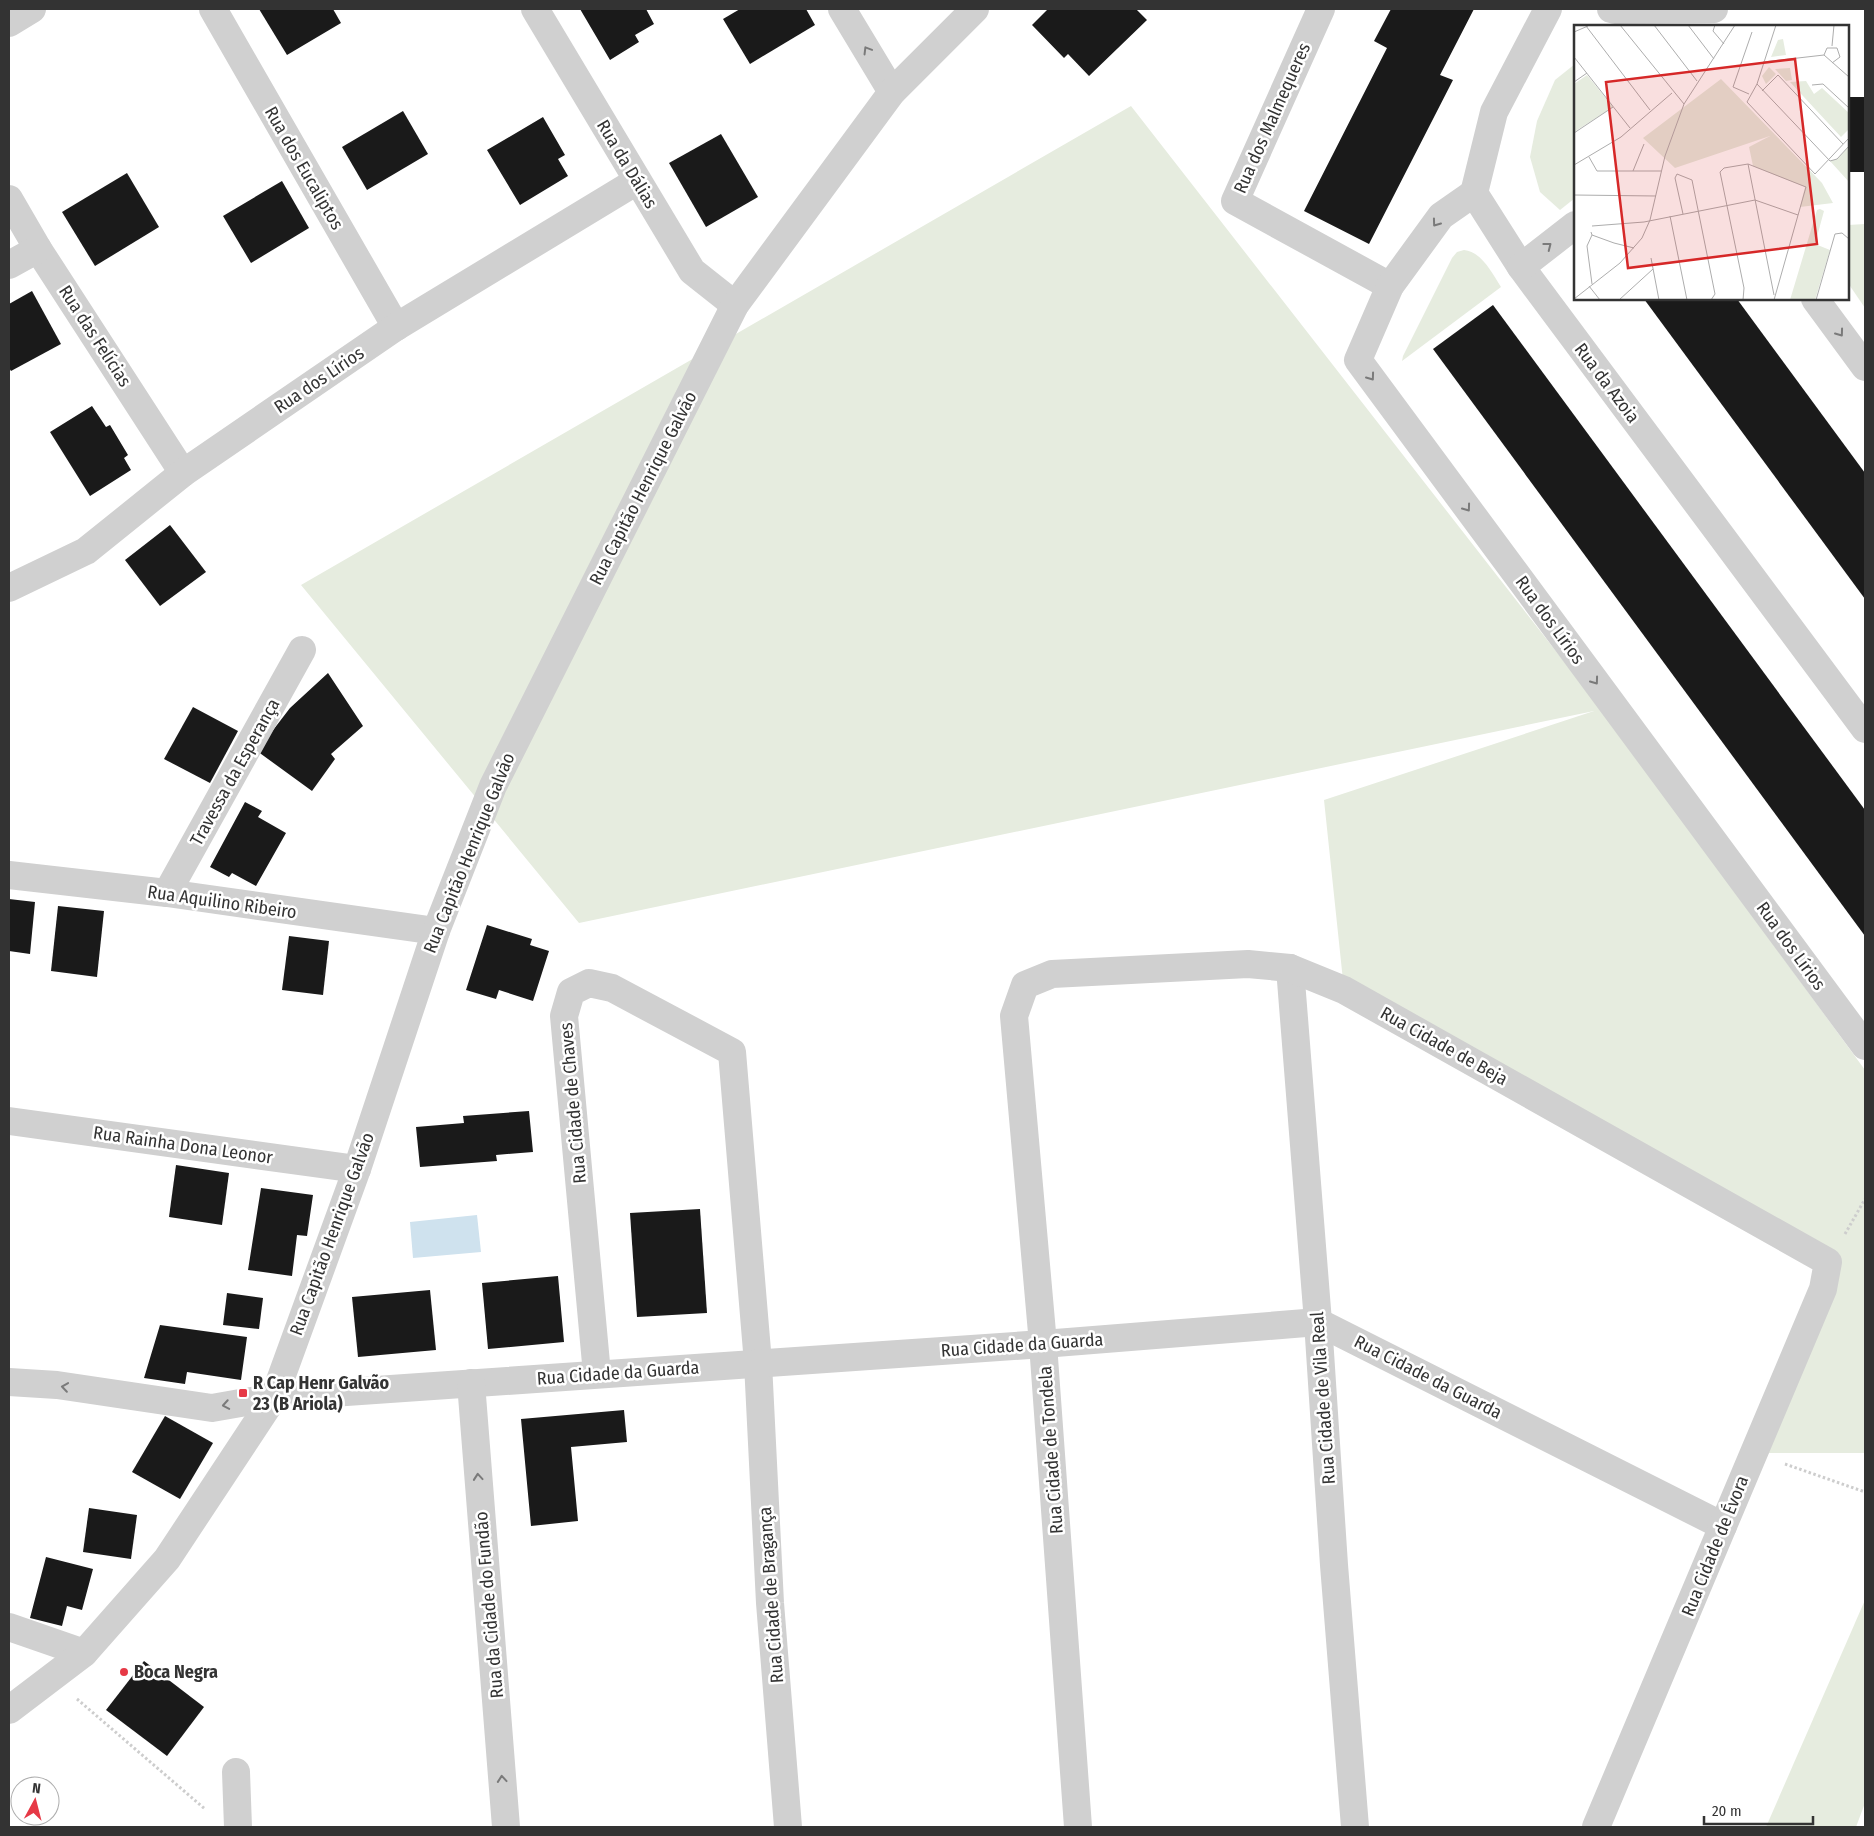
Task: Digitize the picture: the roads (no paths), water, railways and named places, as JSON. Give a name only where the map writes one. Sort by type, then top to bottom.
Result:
[{"type":"street","points":[[9,22],[32,9]]},
{"type":"street","name":"Rua dos Eucaliptos","points":[[213,9],[396,327]]},
{"type":"street","name":"Rua da Dálias","points":[[535,9],[692,271],[735,305]]},
{"type":"street","points":[[842,9],[892,92]]},
{"type":"street","name":"Rua Capitão Henrique Galvão","points":[[9,1710],[84,1653],[167,1559],[274,1397],[357,1169],[436,931],[493,786],[735,305],[892,92],[976,9]]},
{"type":"street","name":"Rua dos Malmequeres","points":[[1321,9],[1235,201],[1390,286]]},
{"type":"street","points":[[1474,193],[1494,112],[1548,9]]},
{"type":"street","points":[[1611,9],[1714,9]]},
{"type":"street","name":"Rua dos Lírios","points":[[9,588],[86,551],[183,473],[396,327],[637,181]]},
{"type":"street","name":"Rua dos Lírios","points":[[1474,193],[1441,216],[1390,286],[1358,360],[1865,1046]]},
{"type":"street","name":"Rua da Azoia","points":[[1474,193],[1521,268],[1865,729]]},
{"type":"street","name":"Rua das Felícias","points":[[9,198],[38,249],[183,473]]},
{"type":"street","points":[[1521,268],[1574,226]]},
{"type":"street","points":[[9,265],[38,249]]},
{"type":"street","points":[[1816,300],[1865,367]]},
{"type":"street","name":"Travessa da Esperança","points":[[167,894],[302,650]]},
{"type":"street","name":"Rua Aquilino Ribeiro","points":[[9,875],[167,894],[436,931]]},
{"type":"street","name":"Rua Cidade de Beja","points":[[1025,985],[1052,974],[1248,964],[1290,968],[1344,990],[1828,1262]]},
{"type":"street","name":"Rua Cidade de Vila Real","points":[[1290,968],[1355,1827]]},
{"type":"street","name":"Rua Cidade de Chaves","points":[[596,1374],[564,1016],[571,992],[589,983],[612,988],[732,1052],[758,1362]]},
{"type":"street","name":"Rua Cidade de Tondela","points":[[1025,985],[1014,1016],[1043,1344],[1078,1827]]},
{"type":"street","name":"Rua Rainha Dona Leonor","points":[[9,1121],[357,1169]]},
{"type":"street","name":"Rua Cidade de Évora","points":[[1596,1827],[1683,1626],[1823,1289],[1828,1262]]},
{"type":"street","name":"Rua Cidade da Guarda","points":[[9,1382],[57,1385],[212,1408],[274,1397],[758,1362],[1043,1344],[1318,1322],[1723,1526]]},
{"type":"street","name":"Rua Cidade de Bragança","points":[[758,1362],[770,1603],[788,1827]]},
{"type":"street","name":"Rua da Cidade do Fundão","points":[[471,1383],[506,1827]]},
{"type":"street","points":[[9,1627],[84,1653]]},
{"type":"street","points":[[236,1772],[238,1827]]},
{"type":"water","points":[[477,1215],[481,1252],[413,1258],[410,1222]]},
{"type":"place","name":"R Cap Henr Galvão 23 (B Ariola)","points":[[243,1393]]},
{"type":"place","name":"Boca Negra","points":[[124,1672]]}]
